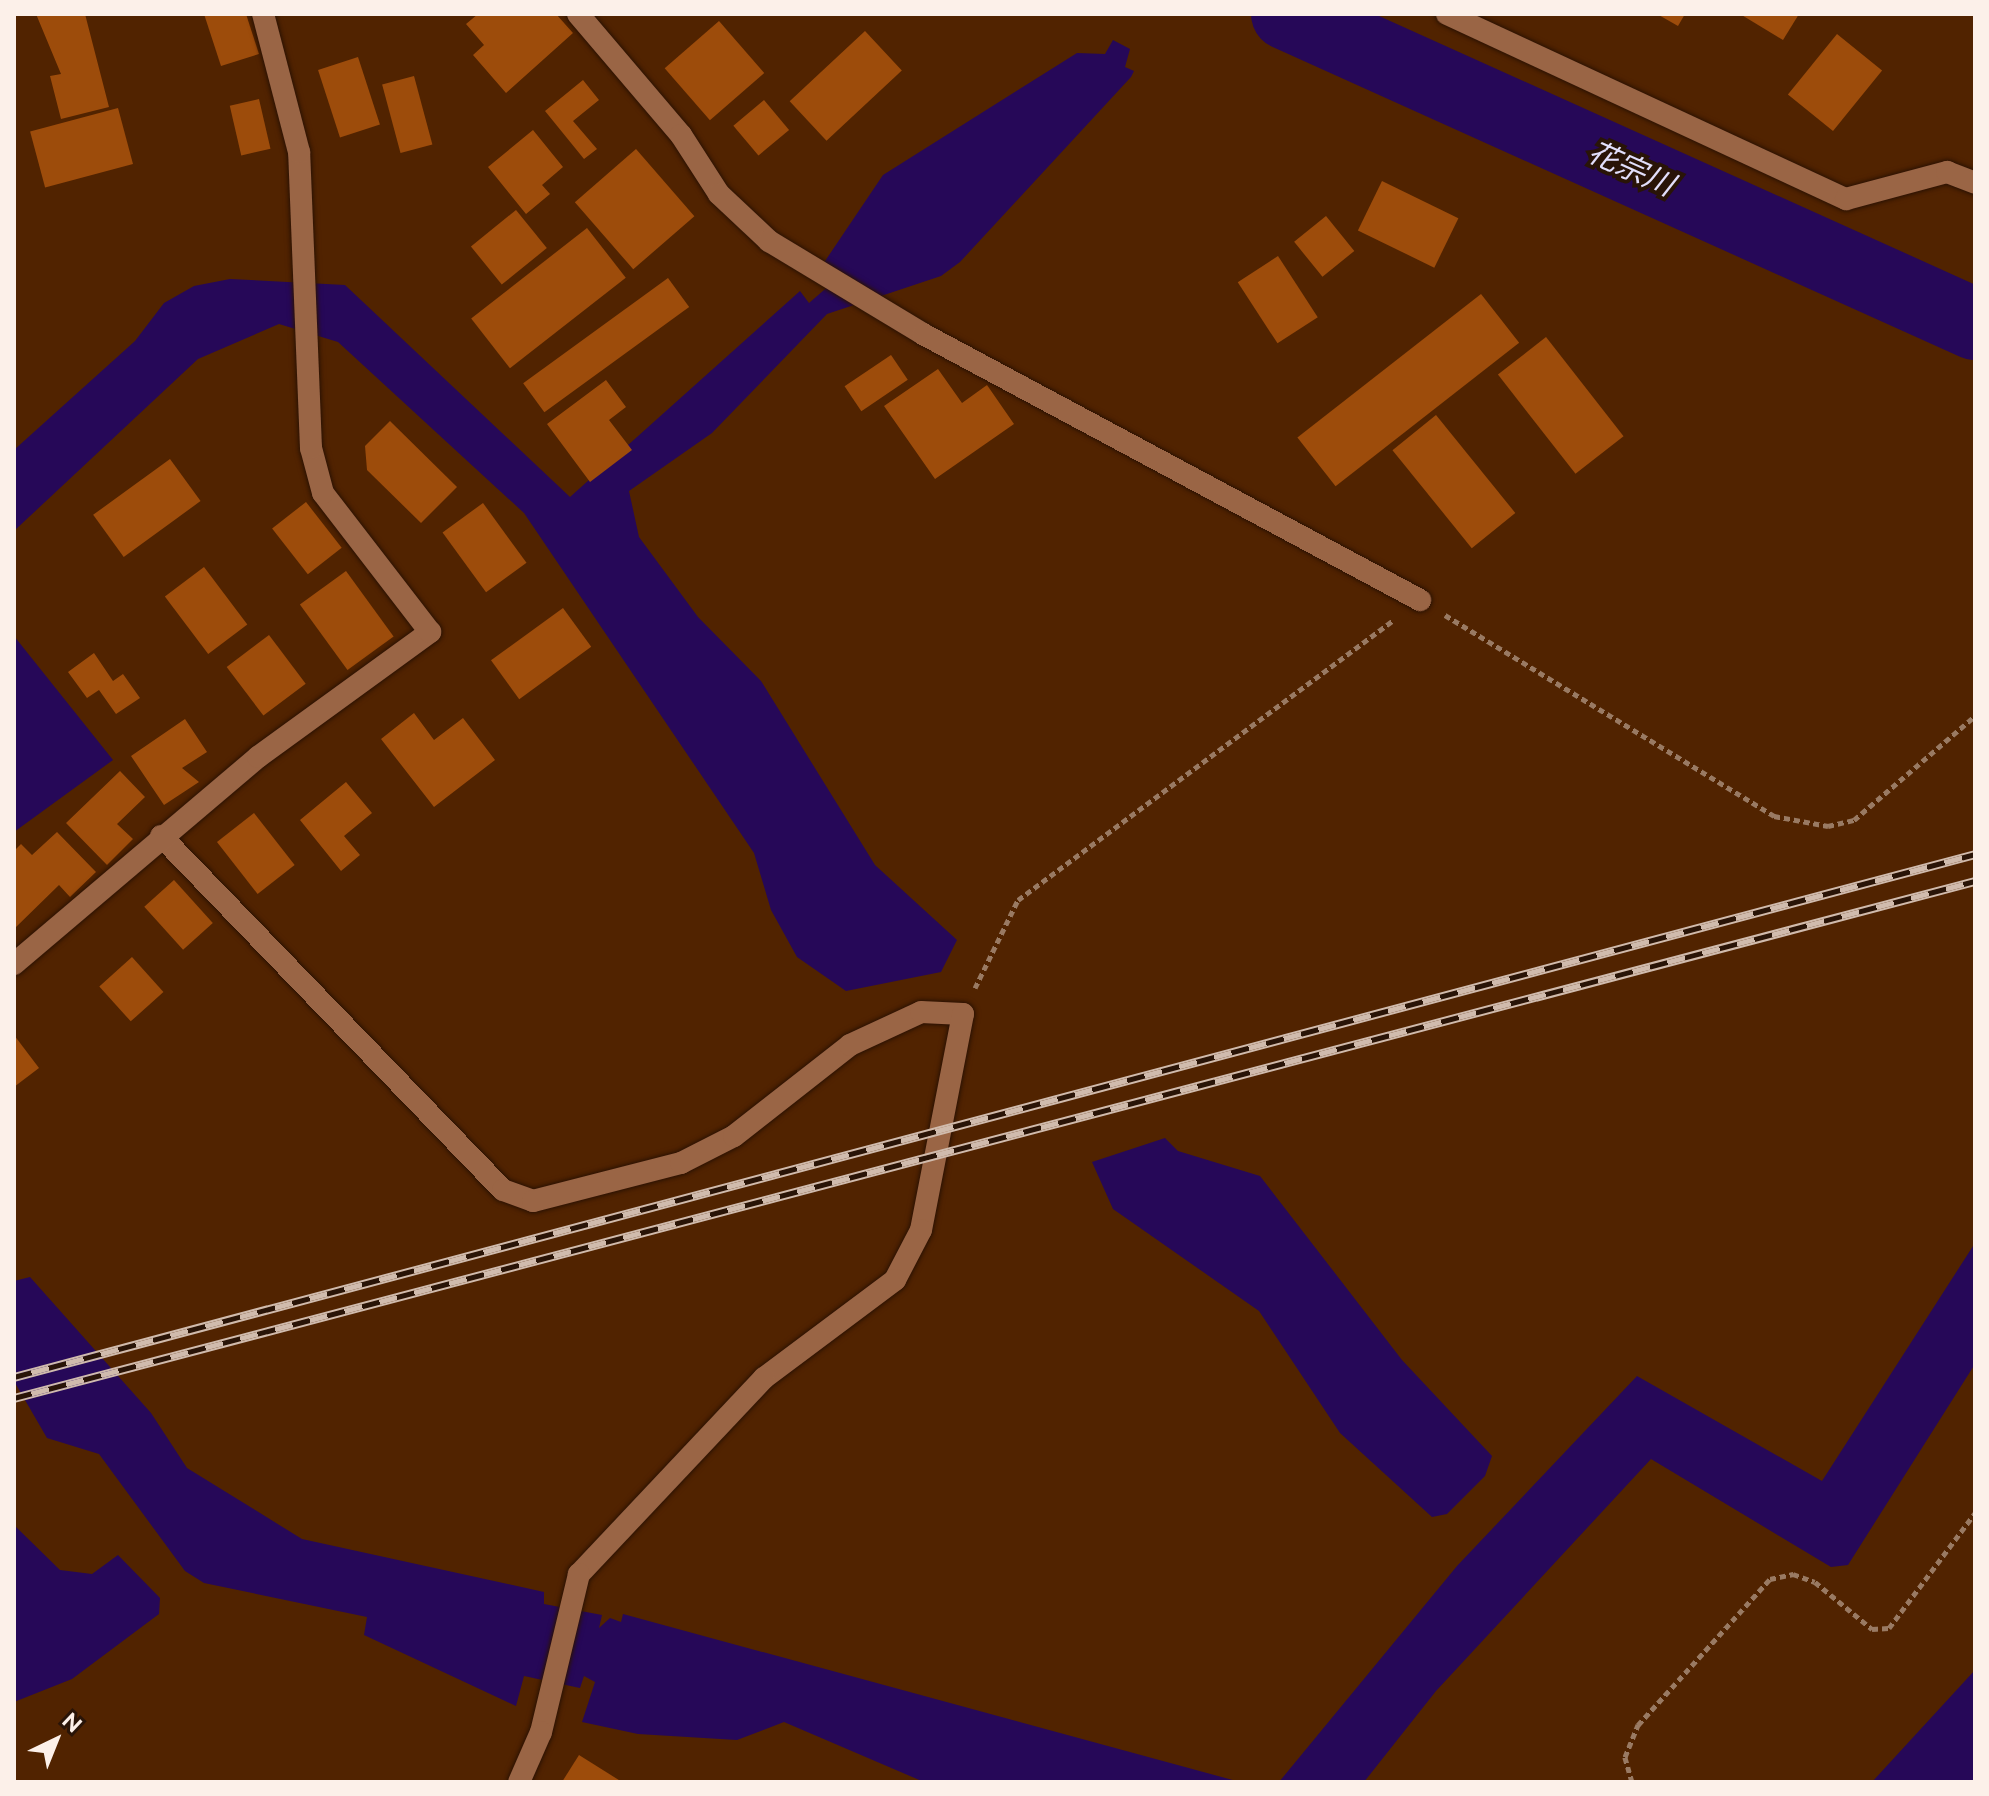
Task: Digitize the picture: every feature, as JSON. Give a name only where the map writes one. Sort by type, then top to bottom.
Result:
[{"type":"street","points":[[14,964],[161,836],[430,632],[323,493],[304,375],[304,228],[299,152],[263,14]]},
{"type":"street","points":[[578,14],[681,135],[719,194],[769,241],[923,334],[1420,600]]},
{"type":"street","points":[[1447,14],[1846,199],[1947,172],[1975,183]]},
{"type":"street","points":[[161,836],[503,1190],[533,1201],[681,1163],[734,1136],[850,1045],[921,1012],[963,1014],[921,1230],[895,1280],[764,1378],[579,1574],[551,1691],[519,1782]]},
{"type":"path","points":[[963,1014],[1018,900],[1420,600],[1774,816],[1828,826],[1854,820],[1975,716]]},
{"type":"path","points":[[1632,1782],[1625,1757],[1638,1725],[1770,1579],[1793,1574],[1815,1582],[1872,1629],[1889,1628],[1975,1513]]},
{"type":"shaded area","points":[[1113,40],[1130,49],[1125,67],[1134,71],[1131,77],[960,262],[941,276],[827,314],[712,433],[629,491],[639,537],[698,617],[761,681],[875,865],[957,940],[941,972],[846,991],[797,957],[771,910],[754,853],[524,513],[338,342],[279,324],[198,359],[14,531],[14,450],[135,341],[164,303],[194,286],[230,279],[345,285],[570,497],[800,291],[809,303],[831,284],[819,270],[883,175],[1077,53],[1105,54]]},
{"type":"shaded area","points":[[14,636],[113,760],[14,832]]},
{"type":"shaded area","points":[[1165,1138],[1178,1151],[1260,1176],[1402,1360],[1492,1456],[1485,1476],[1447,1514],[1432,1517],[1340,1433],[1259,1311],[1113,1209],[1092,1162]]},
{"type":"shaded area","points":[[1975,1243],[1975,1364],[1848,1565],[1831,1567],[1651,1459],[1436,1691],[1364,1782],[1279,1782],[1457,1566],[1637,1376],[1822,1481]]},
{"type":"shaded area","points":[[30,1277],[151,1413],[187,1468],[302,1539],[544,1592],[544,1604],[602,1615],[599,1628],[610,1618],[621,1622],[623,1614],[1240,1782],[924,1782],[784,1722],[737,1740],[638,1734],[582,1722],[595,1682],[584,1676],[580,1688],[524,1676],[516,1706],[364,1635],[367,1617],[204,1583],[185,1571],[99,1454],[47,1438],[14,1381],[14,1281]]},
{"type":"shaded area","points":[[14,1525],[60,1570],[92,1574],[118,1555],[160,1598],[159,1614],[72,1679],[14,1702]]},
{"type":"shaded area","points":[[1975,1670],[1975,1782],[1872,1782]]},
{"type":"building","points":[[36,14],[85,14],[109,107],[61,119],[50,76],[61,74]]},
{"type":"building","points":[[204,14],[246,14],[259,54],[221,66]]},
{"type":"building","points":[[478,14],[556,14],[573,33],[506,93],[473,55],[484,45],[466,24]]},
{"type":"building","points":[[1657,14],[1685,14],[1678,26]]},
{"type":"building","points":[[1740,14],[1799,14],[1783,40]]},
{"type":"building","points":[[719,21],[764,73],[710,120],[665,68]]},
{"type":"building","points":[[865,31],[902,70],[826,141],[790,101]]},
{"type":"building","points":[[1837,34],[1882,71],[1833,131],[1788,95]]},
{"type":"building","points":[[358,57],[380,125],[340,138],[318,70]]},
{"type":"building","points":[[414,76],[432,145],[401,153],[382,85]]},
{"type":"building","points":[[583,80],[599,100],[573,121],[597,149],[584,159],[545,111]]},
{"type":"building","points":[[259,99],[270,149],[241,155],[230,106]]},
{"type":"building","points":[[764,100],[789,130],[758,156],[733,126]]},
{"type":"building","points":[[118,108],[133,164],[45,188],[30,132]]},
{"type":"building","points":[[533,130],[563,167],[542,185],[550,194],[526,214],[488,167]]},
{"type":"building","points":[[636,149],[694,216],[633,269],[575,202]]},
{"type":"building","points":[[1382,181],[1458,218],[1434,268],[1358,230]]},
{"type":"building","points":[[516,210],[547,248],[502,285],[471,247]]},
{"type":"building","points":[[1326,216],[1354,251],[1322,277],[1294,242]]},
{"type":"building","points":[[587,228],[626,278],[510,368],[471,319]]},
{"type":"building","points":[[1278,256],[1318,317],[1278,343],[1238,282]]},
{"type":"building","points":[[668,278],[689,307],[544,412],[523,383]]},
{"type":"building","points":[[1481,294],[1519,343],[1336,486],[1297,437]]},
{"type":"building","points":[[1546,337],[1624,436],[1576,474],[1498,375]]},
{"type":"building","points":[[891,355],[908,380],[861,411],[845,386]]},
{"type":"building","points":[[938,369],[962,403],[987,385],[1014,424],[935,479],[884,406]]},
{"type":"building","points":[[606,380],[626,407],[609,420],[632,450],[590,482],[547,424]]},
{"type":"building","points":[[1436,415],[1515,513],[1472,548],[1392,450]]},
{"type":"building","points":[[390,421],[457,487],[421,523],[367,470],[365,446]]},
{"type":"building","points":[[170,459],[201,501],[124,557],[93,515]]},
{"type":"building","points":[[306,502],[342,548],[308,574],[272,528]]},
{"type":"building","points":[[483,503],[526,563],[486,592],[443,532]]},
{"type":"building","points":[[204,567],[247,625],[208,654],[165,596]]},
{"type":"building","points":[[346,571],[394,637],[347,670],[300,605]]},
{"type":"building","points":[[563,608],[591,647],[519,699],[491,660]]},
{"type":"building","points":[[269,635],[306,684],[263,716],[227,667]]},
{"type":"building","points":[[94,653],[113,681],[123,674],[140,698],[116,714],[99,690],[87,698],[68,672]]},
{"type":"building","points":[[414,713],[434,740],[463,718],[495,760],[434,807],[381,739]]},
{"type":"building","points":[[185,719],[207,752],[182,768],[199,782],[164,805],[131,756]]},
{"type":"building","points":[[120,771],[145,797],[117,824],[133,839],[107,865],[66,823]]},
{"type":"building","points":[[346,782],[372,813],[344,836],[360,855],[341,871],[300,820]]},
{"type":"building","points":[[254,813],[295,865],[258,894],[217,842]]},
{"type":"building","points":[[57,832],[96,872],[70,897],[59,885],[14,929],[14,851],[21,844],[32,855]]},
{"type":"building","points":[[174,880],[213,923],[183,950],[144,907]]},
{"type":"building","points":[[132,957],[163,992],[131,1021],[99,986]]},
{"type":"building","points":[[14,1035],[39,1068],[14,1087]]},
{"type":"building","points":[[579,1755],[622,1782],[562,1782]]},
{"type":"waterway","name":"花宗川","points":[[1287,14],[1975,324]]},
{"type":"railway","points":[[14,1377],[1975,854]]},
{"type":"railway","points":[[14,1398],[1975,881]]}]
